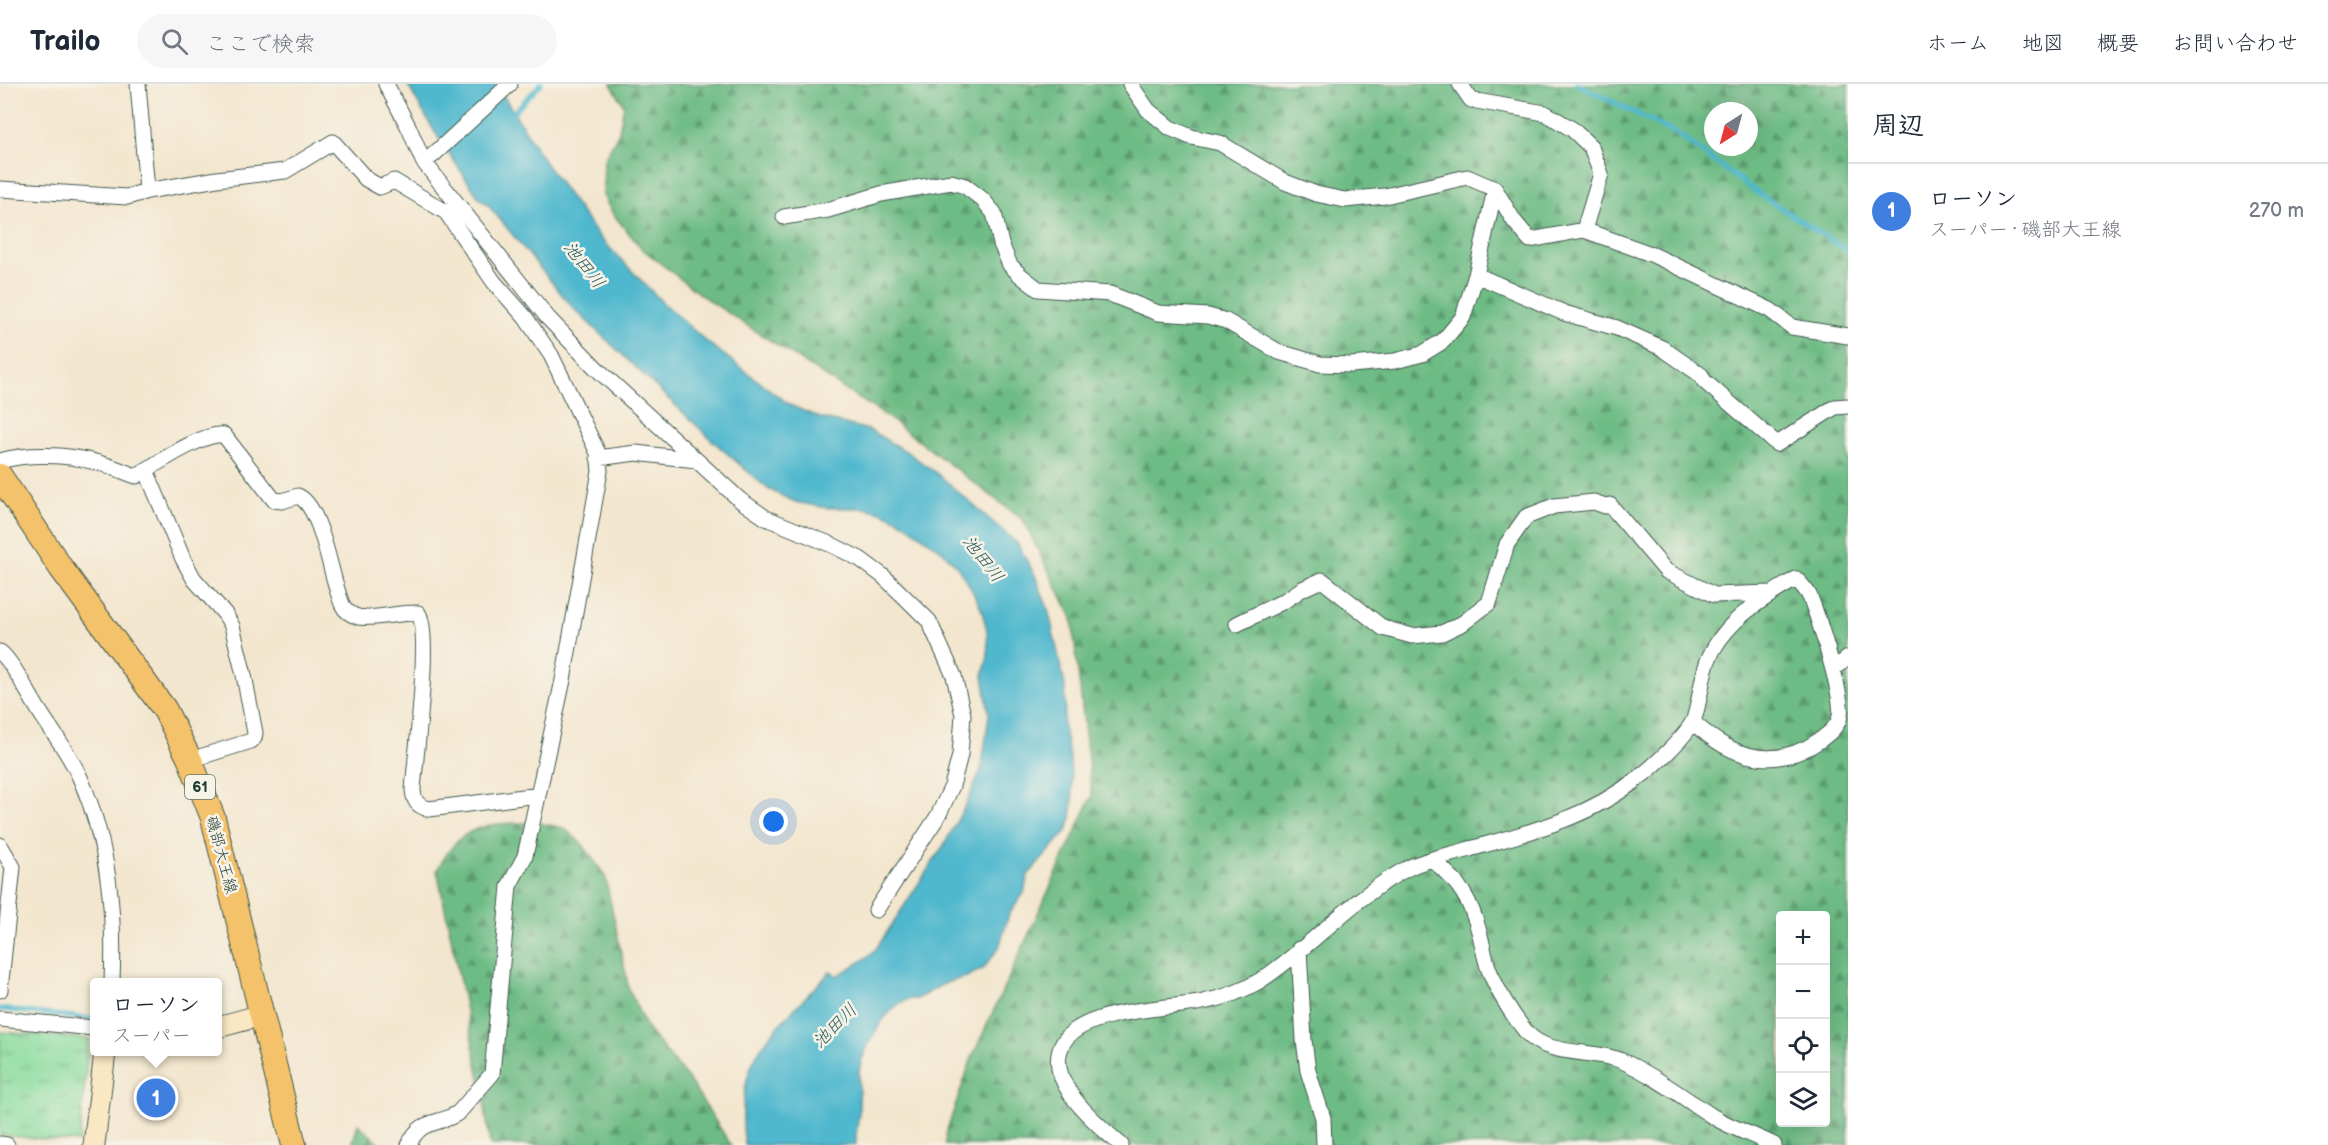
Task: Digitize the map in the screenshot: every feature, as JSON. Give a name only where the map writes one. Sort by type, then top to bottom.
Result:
[{"type":"main road","name":"磯部大王線","points":[[0,476],[61,568],[165,710],[190,760],[213,818],[294,1145]]},
{"type":"street","points":[[138,84],[147,191]]},
{"type":"street","points":[[386,84],[409,128],[423,162],[548,318],[596,368],[740,500],[766,518],[832,544],[860,559],[883,576],[929,621],[954,676],[963,715],[960,754],[952,786],[938,816],[876,910]]},
{"type":"street","points":[[432,156],[510,84]]},
{"type":"street","points":[[1130,84],[1148,110],[1170,128],[1191,137],[1220,142],[1285,182],[1316,194],[1345,200],[1385,196],[1467,177],[1495,189],[1514,221],[1530,240],[1584,230],[1661,259],[1770,310],[1792,327],[1848,336]]},
{"type":"street","points":[[1460,84],[1471,100],[1545,112],[1572,129],[1591,147],[1601,174],[1584,230]]},
{"type":"street","points":[[0,189],[127,197],[147,191],[217,179],[285,171],[333,142],[366,179],[380,187],[394,181],[446,212],[494,282],[525,317],[551,355],[583,421],[598,458],[600,471],[563,680],[525,856],[509,886],[492,1074],[459,1112],[429,1123],[417,1131],[409,1145]]},
{"type":"street","points":[[784,217],[828,210],[881,194],[951,182],[965,186],[982,199],[994,213],[1001,244],[1010,265],[1038,289],[1110,294],[1158,313],[1208,316],[1226,321],[1279,352],[1320,364],[1351,365],[1395,362],[1422,354],[1443,341],[1463,317],[1476,275],[1495,189]]},
{"type":"street","points":[[1476,275],[1564,313],[1617,328],[1662,348],[1701,375],[1704,381],[1777,444],[1835,407],[1848,406]]},
{"type":"street","points":[[0,461],[21,455],[94,461],[136,476],[197,442],[218,434],[224,435],[274,500],[282,501],[298,496],[309,504],[344,607],[349,613],[361,618],[403,612],[418,613],[422,618],[423,652],[413,790],[417,804],[429,809],[538,795]]},
{"type":"street","points":[[598,458],[636,453],[696,460]]},
{"type":"street","points":[[146,470],[194,579],[225,614],[232,626],[255,733],[251,741],[190,760]]},
{"type":"street","points":[[1237,624],[1322,580],[1383,628],[1412,636],[1442,633],[1463,623],[1489,603],[1507,544],[1526,517],[1554,506],[1594,502],[1610,505],[1666,571],[1714,595],[1771,593]]},
{"type":"street","points":[[1121,1145],[1090,1118],[1067,1089],[1058,1068],[1063,1043],[1071,1032],[1082,1026],[1128,1011],[1201,1003],[1231,995],[1273,972],[1381,883],[1413,866],[1542,829],[1586,812],[1637,780],[1660,760],[1693,722],[1707,662],[1725,633],[1739,617],[1771,593],[1796,579],[1809,594],[1833,669],[1841,714],[1838,723],[1813,744],[1776,759],[1754,758],[1731,750],[1708,736],[1693,722]]},
{"type":"street","points":[[0,652],[23,684],[81,778],[101,834],[109,873],[112,908],[112,978]]},
{"type":"street","points":[[1833,669],[1848,658]]},
{"type":"street","points":[[0,844],[13,867],[0,990]]},
{"type":"street","points":[[1432,860],[1458,882],[1465,894],[1480,934],[1490,973],[1504,998],[1534,1040],[1547,1047],[1600,1054],[1622,1061],[1654,1077],[1714,1118],[1774,1145]]},
{"type":"street","points":[[1299,949],[1304,1040],[1308,1071],[1323,1118],[1324,1145]]},
{"type":"street","points":[[222,1026],[262,1015]]},
{"type":"street","points":[[0,1019],[90,1028]]},
{"type":"street","points":[[94,1145],[105,1056]]},
{"type":"street","points":[[0,1144],[7,1145]]},
{"type":"green space","points":[[611,84],[1848,84],[1848,1145],[945,1145],[946,1133],[971,1060],[1092,796],[1072,618],[1023,520],[886,416],[702,296],[641,248],[613,214],[603,195],[604,160],[619,132],[624,105]]},
{"type":"green space","points":[[538,823],[564,828],[583,845],[605,876],[629,990],[647,1029],[688,1079],[731,1145],[490,1145],[483,1093],[437,870],[453,846],[471,831],[492,825]]},
{"type":"green space","points":[[0,1032],[89,1039],[79,1142],[0,1135]]},
{"type":"green space","points":[[358,1124],[381,1145],[352,1145]]},
{"type":"water","name":"池田川","points":[[407,84],[496,84],[546,164],[600,238],[666,306],[707,342],[790,405],[820,418],[869,430],[907,452],[935,472],[1017,543],[1035,575],[1048,609],[1065,685],[1063,723],[1070,761],[1073,799],[1067,831],[1028,875],[1024,893],[1009,914],[999,948],[983,969],[945,983],[917,999],[898,1004],[881,1023],[860,1066],[856,1145],[745,1145],[743,1114],[749,1071],[768,1039],[831,971],[837,976],[865,959],[876,949],[944,845],[968,800],[982,767],[989,714],[983,676],[988,656],[987,630],[981,608],[956,565],[940,549],[899,520],[881,512],[863,508],[827,508],[795,502],[768,489],[714,442],[573,308],[488,205],[479,198],[436,134]]},
{"type":"waterway","points":[[509,117],[541,84]]},
{"type":"waterway","points":[[1577,84],[1677,134],[1759,194],[1848,251]]},
{"type":"waterway","points":[[0,1009],[90,1019]]},
{"type":"place","name":"ローソン","points":[[156,1098]]}]
